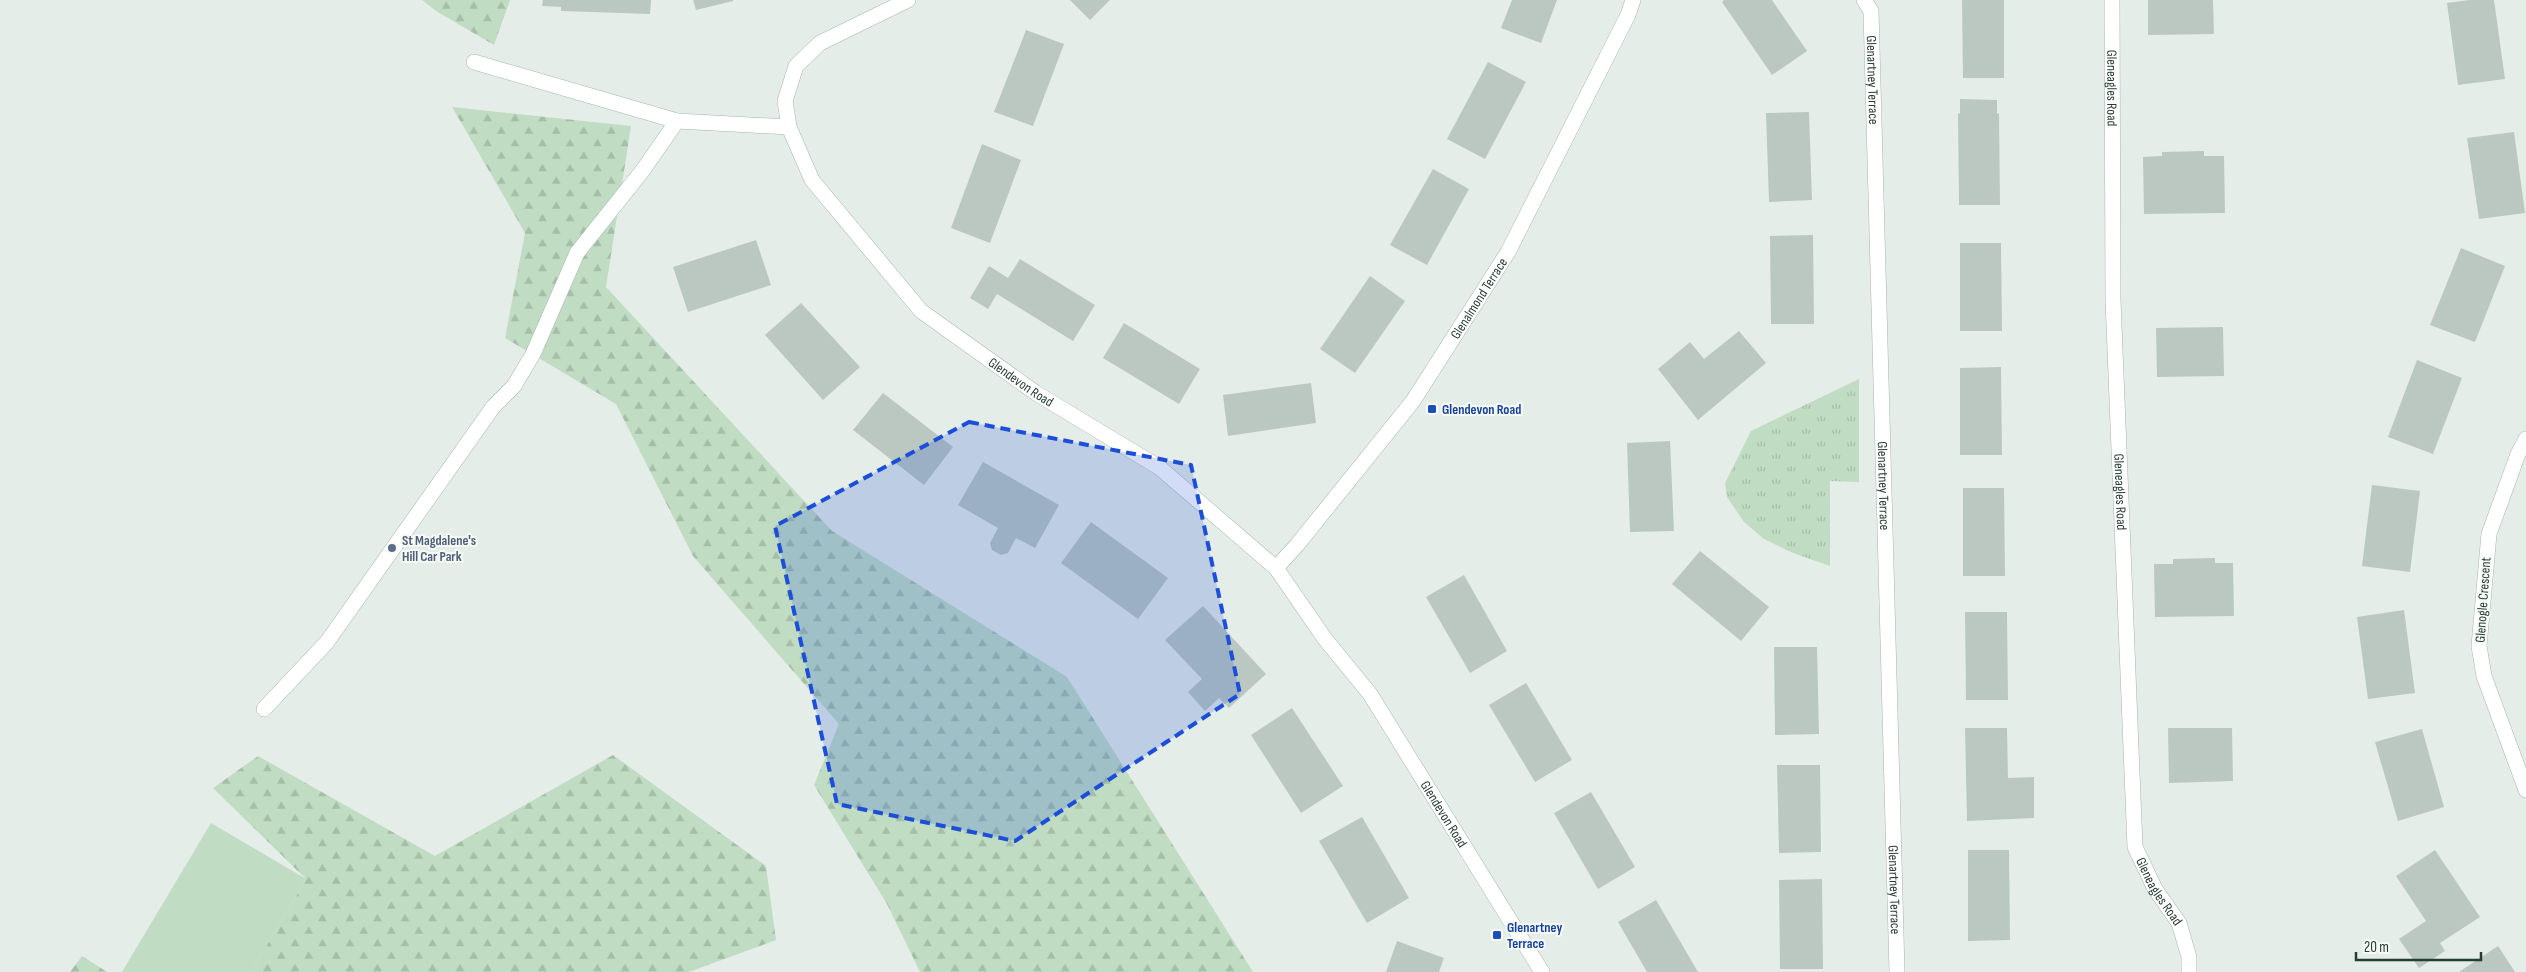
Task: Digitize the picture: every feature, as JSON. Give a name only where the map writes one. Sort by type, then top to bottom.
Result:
[{"type":"street","name":"Glendevon Road","points":[[908,0],[820,44],[796,66],[785,100],[789,127],[812,180],[921,312],[1036,393],[1160,468],[1276,568],[1325,639],[1370,694],[1542,972]]},
{"type":"street","name":"Glenalmond Terrace","points":[[1276,568],[1297,545],[1413,401],[1503,260],[1628,15],[1633,0]]},
{"type":"street","name":"Glenartney Terrace","points":[[1864,0],[1871,11],[1897,972]]},
{"type":"street","name":"Gleneagles Road","points":[[2112,0],[2113,300],[2135,847],[2155,889],[2179,923],[2190,972]]},
{"type":"street","points":[[474,62],[677,120],[789,127]]},
{"type":"street","points":[[264,709],[327,642],[493,407],[514,386],[533,354],[577,253],[643,170],[677,120]]},
{"type":"street","name":"Glenogle Crescent","points":[[2526,440],[2518,454],[2489,534],[2479,646],[2484,676],[2526,790]]},
{"type":"highlighted area","points":[[969,422],[1191,465],[1240,694],[1015,841],[837,804],[775,526]]},
{"type":"green space","points":[[422,0],[510,0],[494,45],[436,11]]},
{"type":"green space","points":[[452,107],[631,126],[606,287],[832,531],[1067,677],[1253,972],[920,972],[887,904],[814,785],[839,724],[693,556],[616,404],[505,338],[525,233]]},
{"type":"green space","points":[[1859,379],[1859,482],[1830,481],[1830,566],[1793,553],[1764,539],[1744,522],[1727,497],[1725,483],[1751,431]]},
{"type":"green space","points":[[613,755],[766,866],[776,940],[689,972],[251,972],[306,879],[213,788],[258,756],[435,856]]},
{"type":"green space","points":[[211,823],[306,879],[251,972],[122,972]]},
{"type":"green space","points":[[82,956],[107,972],[70,972]]},
{"type":"building","points":[[543,0],[651,0],[650,14],[561,11],[561,7],[542,6]]},
{"type":"building","points":[[693,0],[733,0],[733,1],[696,10]]},
{"type":"building","points":[[1070,0],[1110,0],[1090,20]]},
{"type":"building","points":[[1512,0],[1557,0],[1541,43],[1501,28]]},
{"type":"building","points":[[1724,0],[1772,0],[1807,51],[1772,75],[1722,2]]},
{"type":"building","points":[[1962,0],[2004,0],[2004,78],[1963,78]]},
{"type":"building","points":[[2148,0],[2213,0],[2214,34],[2148,35]]},
{"type":"building","points":[[2469,0],[2494,0],[2505,79],[2458,85],[2447,3]]},
{"type":"building","points":[[1026,30],[1064,44],[1033,126],[994,112]]},
{"type":"building","points":[[1488,62],[1526,82],[1485,159],[1447,139]]},
{"type":"building","points":[[1960,99],[1997,100],[1997,114],[1999,113],[2000,205],[1959,205],[1958,114],[1960,113]]},
{"type":"building","points":[[1809,112],[1812,200],[1769,202],[1766,113]]},
{"type":"building","points":[[2514,132],[2525,213],[2479,219],[2467,138]]},
{"type":"building","points":[[982,144],[1021,160],[990,243],[951,228]]},
{"type":"building","points":[[2204,151],[2204,156],[2224,156],[2225,213],[2144,214],[2143,157],[2162,156],[2162,152]]},
{"type":"building","points":[[1433,169],[1469,189],[1427,265],[1390,245]]},
{"type":"building","points":[[1813,235],[1814,324],[1771,324],[1770,236]]},
{"type":"building","points":[[756,240],[771,285],[688,312],[673,267]]},
{"type":"building","points":[[1960,243],[2001,243],[2002,331],[1960,331]]},
{"type":"building","points":[[2461,248],[2505,266],[2475,342],[2430,325]]},
{"type":"building","points":[[1020,259],[1095,305],[1073,341],[997,294],[988,309],[970,298],[989,266],[1008,278]]},
{"type":"building","points":[[1370,276],[1405,301],[1355,373],[1320,349]]},
{"type":"building","points":[[801,303],[860,367],[823,400],[765,335]]},
{"type":"building","points":[[1124,323],[1200,369],[1179,404],[1103,358]]},
{"type":"building","points":[[2223,327],[2224,376],[2157,377],[2156,328]]},
{"type":"building","points":[[1739,331],[1766,363],[1698,420],[1658,369],[1690,342],[1704,359]]},
{"type":"building","points":[[2417,360],[2462,378],[2433,454],[2388,437]]},
{"type":"building","points":[[2001,367],[2002,455],[1960,455],[1960,368]]},
{"type":"building","points":[[1311,383],[1316,423],[1228,436],[1223,395]]},
{"type":"building","points":[[883,393],[953,447],[924,485],[853,430]]},
{"type":"building","points":[[1670,441],[1674,531],[1630,532],[1627,443]]},
{"type":"building","points":[[983,462],[1059,505],[1035,548],[1016,538],[1008,553],[1001,555],[992,550],[990,543],[998,528],[958,505]]},
{"type":"building","points":[[2372,485],[2420,491],[2410,572],[2362,566]]},
{"type":"building","points":[[1963,488],[2004,488],[2005,576],[1963,576]]},
{"type":"building","points":[[1091,522],[1168,578],[1138,619],[1061,563]]},
{"type":"building","points":[[1700,551],[1769,607],[1741,641],[1672,584]]},
{"type":"building","points":[[2215,558],[2215,563],[2233,563],[2234,616],[2155,617],[2154,564],[2173,564],[2173,559]]},
{"type":"building","points":[[1464,575],[1507,651],[1470,673],[1426,597]]},
{"type":"building","points":[[1203,606],[1266,674],[1229,708],[1219,698],[1205,711],[1188,692],[1202,679],[1165,640]]},
{"type":"building","points":[[2404,610],[2415,693],[2368,699],[2357,617]]},
{"type":"building","points":[[1965,612],[2007,612],[2008,700],[1966,700]]},
{"type":"building","points":[[1774,647],[1817,647],[1819,734],[1775,735]]},
{"type":"building","points":[[1526,683],[1572,760],[1535,782],[1489,705]]},
{"type":"building","points":[[1292,708],[1343,786],[1301,813],[1251,735]]},
{"type":"building","points":[[1965,728],[2007,728],[2008,778],[2034,777],[2034,818],[1967,821]]},
{"type":"building","points":[[2168,728],[2232,728],[2233,781],[2169,783]]},
{"type":"building","points":[[2422,729],[2444,807],[2398,821],[2375,742]]},
{"type":"building","points":[[1777,765],[1820,765],[1821,852],[1779,853]]},
{"type":"building","points":[[1591,792],[1635,867],[1598,889],[1554,813]]},
{"type":"building","points":[[1362,817],[1409,898],[1367,923],[1319,841]]},
{"type":"building","points":[[1968,850],[2009,850],[2010,940],[1968,941]]},
{"type":"building","points":[[2435,850],[2480,917],[2440,943],[2445,951],[2419,968],[2399,939],[2426,921],[2396,876]]},
{"type":"building","points":[[1822,879],[1823,969],[1780,969],[1779,880]]},
{"type":"building","points":[[1656,900],[1698,972],[1647,972],[1618,922]]},
{"type":"building","points":[[1397,941],[1444,958],[1439,972],[1386,972]]},
{"type":"building","points":[[2498,946],[2515,972],[2459,972]]},
{"type":"place","name":"Glendevon Road","points":[[1432,409]]},
{"type":"place","name":"St Magdalene's Hill Car Park","points":[[392,548]]},
{"type":"place","name":"Glenartney Terrace","points":[[1497,935]]}]
